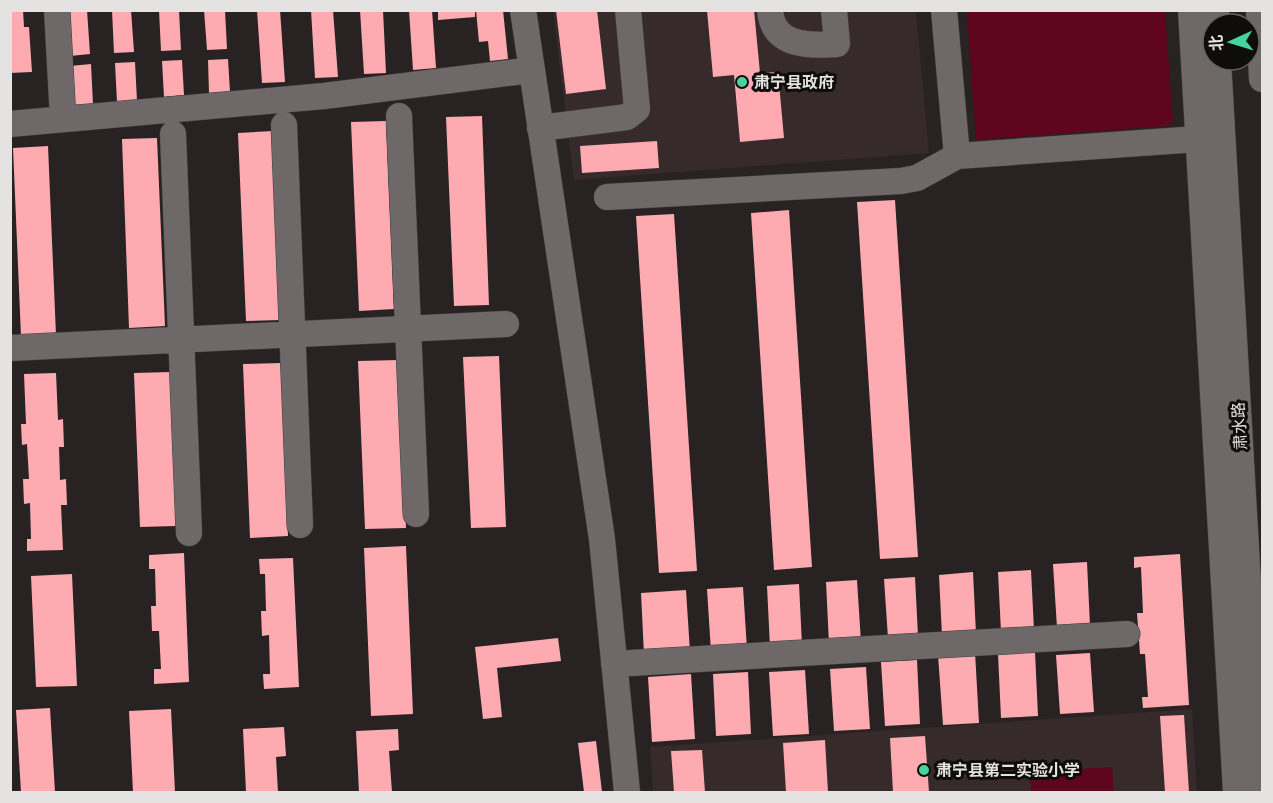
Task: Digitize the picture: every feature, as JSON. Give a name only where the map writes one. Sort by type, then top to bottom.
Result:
[{"type":"street","points":[[57,10],[63,119]]},
{"type":"street","points":[[522,10],[602,539],[627,792]]},
{"type":"street","points":[[540,128],[627,117],[637,109],[628,10]]},
{"type":"street","points":[[770,10],[771,22],[781,34],[793,42],[811,46],[837,44],[834,10]]},
{"type":"street","points":[[944,10],[957,156]]},
{"type":"street","points":[[1191,10],[1236,792]]},
{"type":"street","points":[[1258,10],[1263,80]]},
{"type":"street","points":[[10,123],[324,96],[532,70]]},
{"type":"street","name":"肃水路","points":[[1219,72],[1260,792]]},
{"type":"street","points":[[399,116],[416,514]]},
{"type":"street","points":[[284,125],[300,525]]},
{"type":"street","points":[[173,134],[189,533]]},
{"type":"street","points":[[607,197],[901,181],[917,178],[957,156],[1198,139]]},
{"type":"street","points":[[10,348],[506,324]]},
{"type":"street","points":[[614,664],[1127,634]]},
{"type":"shaded area","name":"肃宁县政府","points":[[553,11],[916,11],[929,153],[574,180]]},
{"type":"shaded area","points":[[967,11],[1165,11],[1173,123],[1167,126],[976,140]]},
{"type":"shaded area","name":"肃宁县第二实验小学","points":[[1192,709],[1197,792],[653,792],[650,747]]},
{"type":"shaded area","points":[[1112,767],[1114,792],[1031,792],[1030,772]]},
{"type":"building","points":[[10,10],[23,10],[24,27],[29,27],[32,72],[10,73]]},
{"type":"building","points":[[67,10],[87,10],[90,54],[70,56]]},
{"type":"building","points":[[112,10],[131,10],[134,52],[114,53]]},
{"type":"building","points":[[159,10],[179,10],[181,50],[161,51]]},
{"type":"building","points":[[204,10],[225,10],[227,49],[207,50]]},
{"type":"building","points":[[257,10],[280,10],[285,82],[262,83]]},
{"type":"building","points":[[311,10],[333,10],[338,77],[315,78]]},
{"type":"building","points":[[360,10],[383,10],[386,73],[364,74]]},
{"type":"building","points":[[409,10],[432,10],[436,68],[413,70]]},
{"type":"building","points":[[438,10],[475,10],[475,17],[438,20]]},
{"type":"building","points":[[476,10],[503,10],[508,59],[490,61],[488,41],[479,42]]},
{"type":"building","points":[[556,10],[597,10],[606,89],[566,94]]},
{"type":"building","points":[[707,10],[754,10],[760,73],[778,72],[784,138],[740,142],[734,75],[713,77]]},
{"type":"building","points":[[228,59],[230,92],[209,93],[208,60]]},
{"type":"building","points":[[182,60],[184,95],[164,97],[162,61]]},
{"type":"building","points":[[135,62],[137,101],[117,102],[115,63]]},
{"type":"building","points":[[91,64],[93,104],[73,105],[70,66]]},
{"type":"building","points":[[482,116],[489,305],[454,306],[446,117]]},
{"type":"building","points":[[386,121],[394,309],[359,311],[351,122]]},
{"type":"building","points":[[273,131],[281,320],[246,321],[238,133]]},
{"type":"building","points":[[157,138],[165,326],[129,328],[122,139]]},
{"type":"building","points":[[657,141],[659,168],[582,173],[580,146]]},
{"type":"building","points":[[48,146],[56,335],[21,336],[13,148]]},
{"type":"building","points":[[895,200],[918,557],[880,559],[857,202]]},
{"type":"building","points":[[789,210],[812,567],[774,570],[751,213]]},
{"type":"building","points":[[674,214],[697,571],[659,573],[636,216]]},
{"type":"building","points":[[499,356],[506,527],[471,528],[463,357]]},
{"type":"building","points":[[399,360],[406,528],[365,529],[358,361]]},
{"type":"building","points":[[281,363],[288,536],[250,538],[243,364]]},
{"type":"building","points":[[170,372],[176,526],[140,527],[134,373]]},
{"type":"building","points":[[56,373],[58,420],[63,419],[64,447],[59,447],[60,480],[66,479],[67,505],[61,505],[63,550],[27,551],[27,539],[31,539],[30,503],[24,504],[23,479],[29,479],[27,444],[22,445],[21,424],[26,424],[24,374]]},
{"type":"building","points":[[406,546],[413,714],[371,716],[364,548]]},
{"type":"building","points":[[184,553],[189,682],[154,684],[154,669],[161,669],[159,631],[152,631],[151,606],[156,606],[155,569],[149,569],[149,555]]},
{"type":"building","points":[[1180,554],[1189,705],[1143,708],[1142,697],[1148,697],[1145,654],[1140,654],[1137,613],[1143,613],[1141,567],[1134,568],[1134,557]]},
{"type":"building","points":[[293,558],[299,687],[264,689],[263,674],[270,674],[269,635],[262,636],[261,611],[266,611],[265,574],[260,574],[259,559]]},
{"type":"building","points":[[1087,562],[1090,626],[1057,628],[1053,564]]},
{"type":"building","points":[[1031,570],[1034,630],[1001,632],[998,572]]},
{"type":"building","points":[[973,572],[976,634],[942,636],[939,575]]},
{"type":"building","points":[[72,574],[77,686],[36,687],[31,576]]},
{"type":"building","points":[[915,577],[918,636],[888,638],[884,579]]},
{"type":"building","points":[[857,580],[861,642],[829,644],[826,582]]},
{"type":"building","points":[[799,584],[802,645],[770,647],[767,586]]},
{"type":"building","points":[[743,587],[747,649],[711,652],[707,589]]},
{"type":"building","points":[[686,590],[690,652],[644,655],[641,593]]},
{"type":"building","points":[[558,638],[561,661],[497,668],[502,717],[483,719],[475,647]]},
{"type":"building","points":[[975,652],[979,723],[943,725],[938,655]]},
{"type":"building","points":[[1035,652],[1038,716],[1001,718],[998,654]]},
{"type":"building","points":[[1090,653],[1094,712],[1060,714],[1056,655]]},
{"type":"building","points":[[917,660],[920,724],[885,726],[881,662]]},
{"type":"building","points":[[866,667],[870,729],[834,731],[830,669]]},
{"type":"building","points":[[805,670],[809,734],[773,736],[769,672]]},
{"type":"building","points":[[748,672],[751,734],[716,736],[713,674]]},
{"type":"building","points":[[691,674],[695,739],[652,742],[648,677]]},
{"type":"building","points":[[50,708],[55,792],[21,792],[16,710]]},
{"type":"building","points":[[171,709],[175,792],[133,792],[129,711]]},
{"type":"building","points":[[1184,715],[1189,792],[1165,792],[1160,716]]},
{"type":"building","points":[[284,727],[286,756],[276,757],[278,792],[246,792],[243,729]]},
{"type":"building","points":[[398,729],[399,750],[389,751],[392,792],[359,792],[356,731]]},
{"type":"building","points":[[925,736],[929,792],[893,792],[890,738]]},
{"type":"building","points":[[825,740],[828,792],[786,792],[783,743]]},
{"type":"building","points":[[596,741],[602,792],[584,792],[578,743]]},
{"type":"building","points":[[702,750],[705,792],[674,792],[671,751]]},
{"type":"place","name":"肃宁县政府","points":[[742,82]]},
{"type":"place","name":"肃宁县第二实验小学","points":[[924,770]]}]
